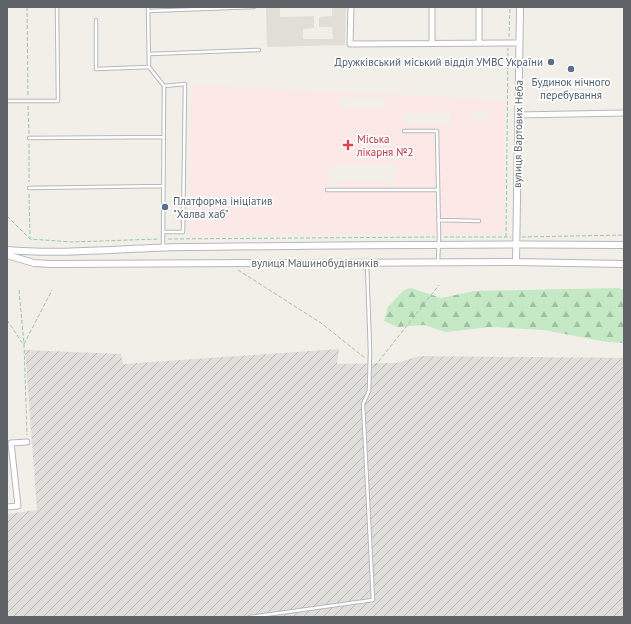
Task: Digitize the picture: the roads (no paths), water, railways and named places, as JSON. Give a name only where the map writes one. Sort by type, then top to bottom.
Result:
[{"type":"street","points":[[351,7],[350,44],[519,43]]},
{"type":"street","points":[[432,7],[432,43]]},
{"type":"street","points":[[479,7],[479,43]]},
{"type":"street","name":"вулиця Вартових Неба","points":[[516,262],[520,7]]},
{"type":"street","points":[[518,115],[624,113]]},
{"type":"street","name":"вулиця Машинобудівників","points":[[7,250],[33,252],[209,247],[438,244],[516,240],[624,245]]},
{"type":"street","name":"вулиця Машинобудівників","points":[[7,255],[34,263],[516,262],[624,264]]},
{"type":"street","points":[[7,507],[18,506],[11,443],[27,442]]},
{"type":"lane","points":[[7,101],[58,101],[57,7]]},
{"type":"lane","points":[[148,7],[149,67],[164,86],[163,248]]},
{"type":"lane","points":[[148,11],[254,7]]},
{"type":"lane","points":[[96,20],[96,69],[149,67]]},
{"type":"lane","points":[[149,54],[259,50]]},
{"type":"lane","points":[[163,232],[183,232],[185,84],[164,86]]},
{"type":"lane","points":[[404,131],[437,130],[438,262]]},
{"type":"lane","points":[[29,138],[164,137]]},
{"type":"lane","points":[[29,188],[163,186]]},
{"type":"lane","points":[[327,190],[438,190]]},
{"type":"lane","points":[[438,220],[479,220]]},
{"type":"lane","points":[[250,617],[373,600],[363,404],[369,391],[367,262]]},
{"type":"place","name":"Дружківський міський відділ УМВС України","points":[[551,62]]},
{"type":"place","name":"Будинок нічного перебування","points":[[571,69]]},
{"type":"place","name":"Міська лікарня №2","points":[[348,145]]},
{"type":"place","name":"Платформа ініціатив \"Халва хаб\"","points":[[165,207]]}]
